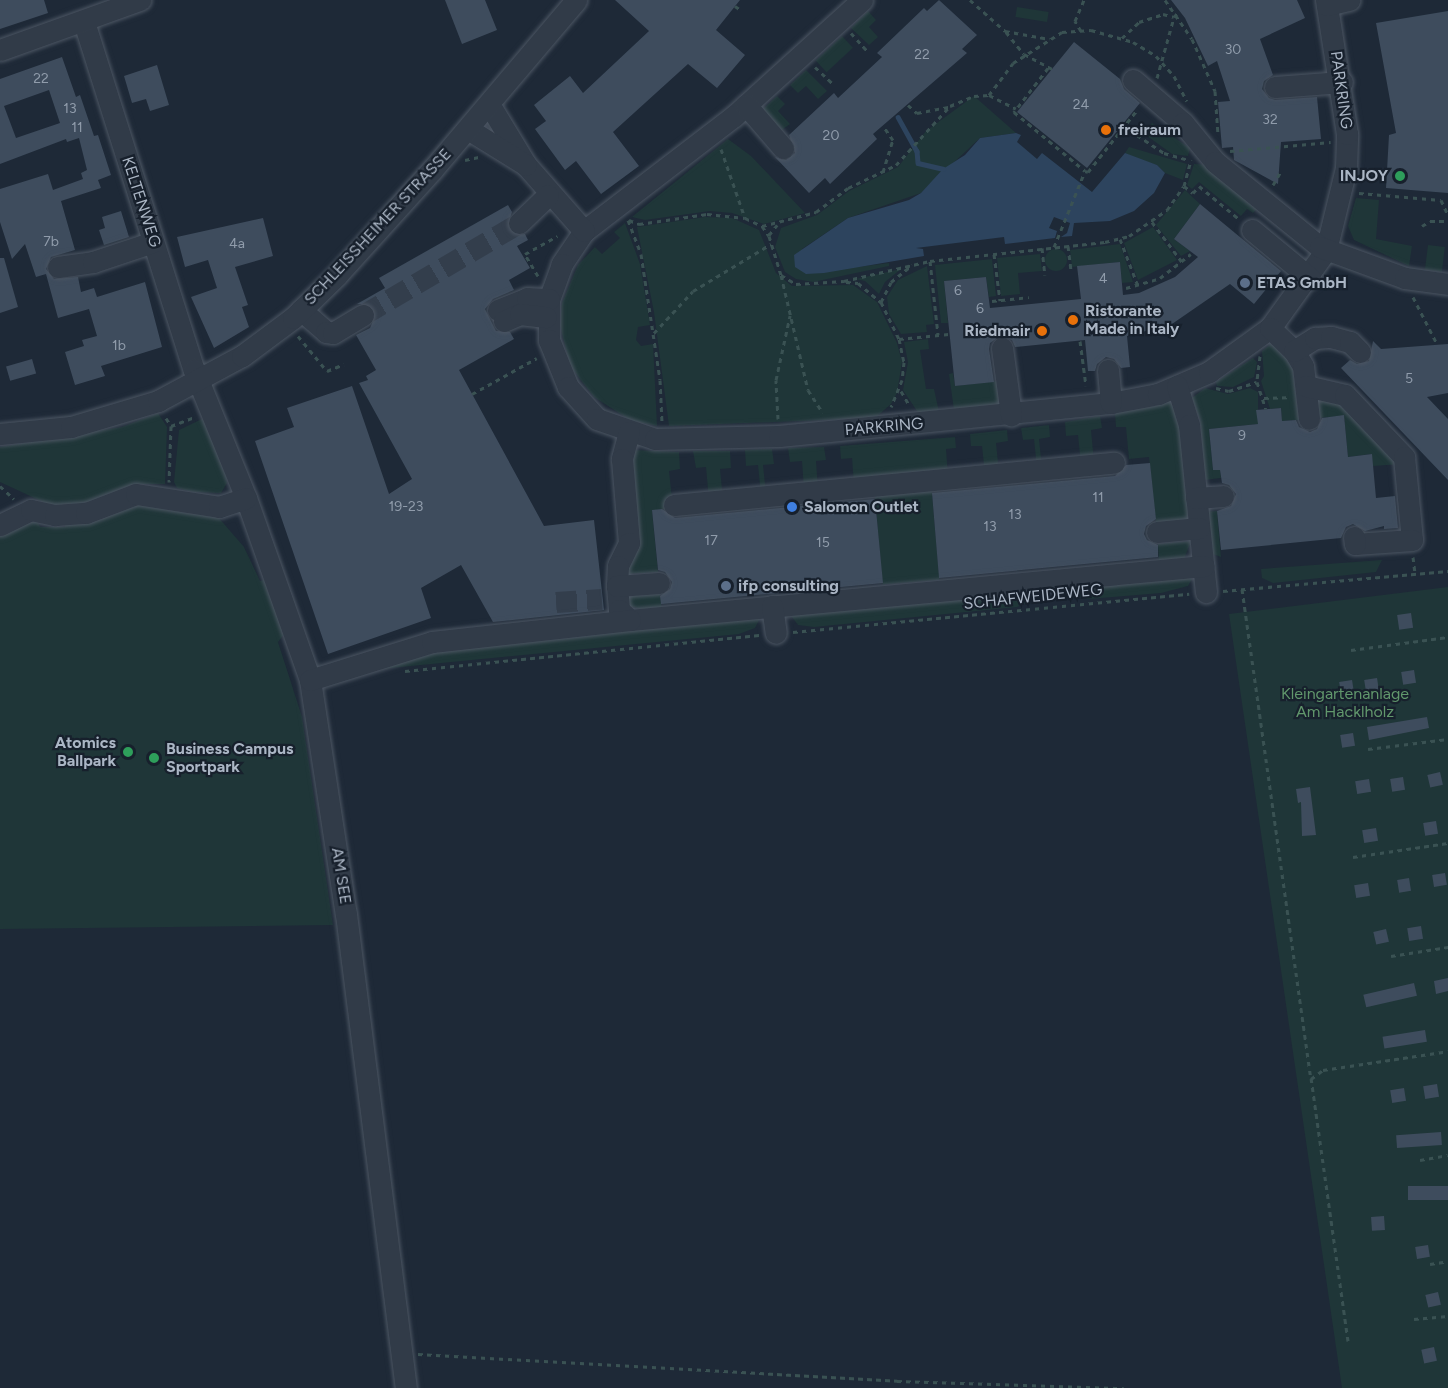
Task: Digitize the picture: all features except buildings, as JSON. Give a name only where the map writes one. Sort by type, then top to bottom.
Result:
[{"type":"street","points":[[0,50],[84,22],[140,0]]},
{"type":"street","name":"SCHLEISSHEIMER STRASSE","points":[[0,434],[71,427],[158,401],[199,382],[242,357],[301,310],[468,129],[576,0]]},
{"type":"street","points":[[501,316],[520,314],[546,300],[562,264],[584,231],[622,214],[805,56],[861,0]]},
{"type":"street","points":[[1327,2],[1349,0]]},
{"type":"street","name":"PARKRING","points":[[546,300],[552,350],[568,387],[597,419],[655,440],[736,439],[1011,415],[1111,403],[1177,386],[1204,375],[1270,328],[1310,278],[1326,250],[1346,168],[1347,141],[1342,82],[1327,2]]},
{"type":"street","name":"KELTENWEG","points":[[84,22],[199,382]]},
{"type":"street","points":[[1133,80],[1183,123],[1215,162],[1326,250],[1406,278],[1448,284]]},
{"type":"street","points":[[1275,87],[1342,82]]},
{"type":"street","points":[[489,104],[526,165],[548,195],[584,231]]},
{"type":"street","points":[[746,105],[783,148]]},
{"type":"street","points":[[468,129],[526,165]]},
{"type":"street","points":[[519,223],[548,195]]},
{"type":"street","points":[[1252,230],[1310,278]]},
{"type":"street","points":[[58,267],[93,262],[153,242]]},
{"type":"street","points":[[301,310],[326,332],[333,333],[363,315]]},
{"type":"street","points":[[1270,328],[1294,351],[1303,366],[1309,419]]},
{"type":"street","points":[[1294,351],[1316,338],[1331,337],[1350,342],[1360,352]]},
{"type":"street","points":[[1002,348],[1011,415]]},
{"type":"street","points":[[1108,370],[1111,403]]},
{"type":"street","name":"AM SEE","points":[[199,382],[246,498],[310,680],[346,914],[406,1388]]},
{"type":"street","points":[[1177,386],[1189,425],[1206,592]]},
{"type":"street","points":[[1306,386],[1345,394],[1404,457],[1412,540],[1355,544],[1354,537]]},
{"type":"street","points":[[629,432],[622,459],[628,543],[618,566],[612,594],[620,610],[630,620]]},
{"type":"street","points":[[674,505],[1114,463]]},
{"type":"street","points":[[0,525],[31,510],[55,515],[86,513],[136,494],[168,496],[219,507],[246,498]]},
{"type":"street","points":[[1196,498],[1223,496]]},
{"type":"street","points":[[1157,532],[1199,528]]},
{"type":"street","points":[[310,680],[432,642],[772,606],[1203,566]]},
{"type":"street","points":[[612,594],[659,583]]},
{"type":"street","points":[[772,606],[776,633]]},
{"type":"path","points":[[970,0],[1005,31],[1024,54],[1050,68],[1014,112],[1085,171]]},
{"type":"path","points":[[1081,31],[1075,21],[1084,0]]},
{"type":"path","points":[[1165,0],[1192,39],[1215,91],[1218,142]]},
{"type":"path","points":[[735,6],[741,10]]},
{"type":"path","points":[[1176,15],[1179,11]]},
{"type":"path","points":[[1122,38],[1139,22],[1162,14],[1176,15]]},
{"type":"path","points":[[841,21],[868,52]]},
{"type":"path","points":[[1005,31],[1050,39]]},
{"type":"path","points":[[989,95],[1003,73],[1024,54]]},
{"type":"path","points":[[805,56],[833,84]]},
{"type":"path","points":[[908,105],[917,113],[950,106],[974,96],[989,95],[1016,110]]},
{"type":"path","points":[[622,214],[639,224],[707,214],[745,218],[762,226],[777,225],[816,212],[848,188],[896,165],[950,106]]},
{"type":"path","points":[[781,275],[795,284],[844,281],[930,261],[1068,246],[1120,239],[1152,222],[1184,186],[1191,161],[1164,153],[1124,126],[1085,171],[1054,247]]},
{"type":"path","points":[[883,172],[893,140],[884,127]]},
{"type":"path","points":[[1218,152],[1347,141]]},
{"type":"path","points":[[719,142],[745,218]]},
{"type":"path","points":[[1184,186],[1193,193],[1199,186],[1252,230]]},
{"type":"path","points":[[1355,193],[1441,200],[1448,215]]},
{"type":"path","points":[[622,214],[641,254],[654,333],[663,428]]},
{"type":"path","points":[[1422,226],[1430,221],[1448,221]]},
{"type":"path","points":[[1152,222],[1182,262]]},
{"type":"path","points":[[769,236],[777,225]]},
{"type":"path","points":[[762,226],[769,236],[781,275],[808,390],[829,422]]},
{"type":"path","points":[[546,300],[525,254],[561,233]]},
{"type":"path","points":[[1120,239],[1138,286]]},
{"type":"path","points":[[654,333],[693,291],[771,244]]},
{"type":"path","points":[[1068,246],[1071,272]]},
{"type":"path","points":[[1042,248],[1045,275]]},
{"type":"path","points":[[994,254],[1000,301]]},
{"type":"path","points":[[1126,288],[1160,278],[1191,254]]},
{"type":"path","points":[[930,261],[938,335]]},
{"type":"path","points":[[881,302],[891,282],[914,264]]},
{"type":"path","points":[[844,281],[858,283],[881,302],[899,339],[904,362],[901,391],[888,410]]},
{"type":"path","points":[[1408,288],[1437,344]]},
{"type":"path","points":[[992,302],[1029,297]]},
{"type":"path","points":[[779,426],[776,380],[790,314]]},
{"type":"path","points":[[899,339],[950,334]]},
{"type":"path","points":[[298,336],[327,371],[344,364]]},
{"type":"path","points":[[1080,340],[1088,406]]},
{"type":"path","points":[[1253,342],[1260,354],[1257,381],[1266,409]]},
{"type":"path","points":[[472,394],[552,350]]},
{"type":"path","points":[[1204,375],[1219,390],[1229,391],[1257,381]]},
{"type":"path","points":[[1263,398],[1293,396],[1306,386]]},
{"type":"path","points":[[158,401],[171,426],[168,496]]},
{"type":"path","points":[[171,426],[210,411]]},
{"type":"path","name":"SCHAFWEIDEWEG","points":[[403,671],[776,633],[1448,571]]},
{"type":"path","points":[[1242,589],[1348,1341]]},
{"type":"path","points":[[1351,650],[1448,637]]},
{"type":"path","points":[[1368,749],[1448,740]]},
{"type":"path","points":[[1353,857],[1448,843]]},
{"type":"path","points":[[1391,956],[1448,947]]},
{"type":"path","points":[[1311,1079],[1323,1070],[1448,1051]]},
{"type":"path","points":[[1420,1160],[1448,1155]]},
{"type":"path","points":[[1430,1263],[1448,1261]]},
{"type":"path","points":[[1414,1319],[1448,1316]]},
{"type":"path","points":[[402,1353],[897,1381],[1124,1388]]},
{"type":"green space","points":[[1017,7],[1049,12],[1047,22],[1015,17]]},
{"type":"green space","points":[[868,11],[876,20],[869,27],[878,37],[869,45],[851,28]]},
{"type":"green space","points":[[842,36],[853,48],[827,72],[816,61]]},
{"type":"green space","points":[[806,70],[827,91],[818,99],[806,86],[798,93],[790,85]]},
{"type":"green space","points":[[777,96],[785,104],[778,111],[790,124],[779,132],[760,112]]},
{"type":"green space","points":[[974,96],[1016,133],[980,138],[921,193],[848,218],[802,249],[857,267],[889,263],[889,266],[813,282],[796,279],[785,272],[775,247],[781,228],[817,215],[849,191],[898,167],[926,131]]},
{"type":"green space","points":[[1152,123],[1190,148],[1188,156],[1172,154],[1143,133]]},
{"type":"green space","points":[[728,139],[751,156],[805,213],[764,224],[732,213],[710,211],[645,220],[632,217]]},
{"type":"green space","points":[[1129,147],[1187,164],[1183,180],[1165,173],[1157,165],[1125,153]]},
{"type":"green space","points":[[1194,164],[1212,165],[1261,204],[1253,213],[1247,209],[1241,216],[1199,182],[1192,189],[1187,185]]},
{"type":"green space","points":[[1185,190],[1200,204],[1174,239],[1190,251],[1181,256],[1156,225]]},
{"type":"green space","points":[[1356,198],[1379,200],[1376,239],[1412,246],[1409,266],[1354,240],[1348,226]]},
{"type":"green space","points":[[705,217],[732,218],[759,230],[776,273],[792,286],[853,285],[877,302],[897,343],[902,362],[897,393],[891,404],[875,418],[669,426],[654,312],[637,227]]},
{"type":"green space","points":[[625,223],[640,264],[650,325],[638,327],[636,340],[641,346],[653,344],[657,426],[630,420],[594,397],[570,366],[560,325],[562,303],[578,265],[595,247],[602,254],[620,238],[614,232]]},
{"type":"green space","points":[[1153,227],[1177,260],[1138,280],[1124,243]]},
{"type":"green space","points":[[1120,244],[1133,282],[1122,283],[1120,262],[1072,267],[1070,250]]},
{"type":"green space","points":[[1428,245],[1445,247],[1442,272],[1425,270]]},
{"type":"green space","points":[[1056,249],[1064,252],[1067,260],[1064,268],[1056,271],[1048,268],[1045,260],[1048,252]]},
{"type":"green space","points":[[1040,254],[1042,271],[1018,273],[1020,294],[1001,296],[997,258]]},
{"type":"green space","points":[[992,259],[996,296],[989,297],[986,277],[944,281],[948,323],[941,323],[935,265]]},
{"type":"green space","points":[[927,266],[934,324],[926,325],[927,332],[901,334],[889,314],[887,297],[898,280]]},
{"type":"green space","points":[[901,269],[885,282],[879,294],[865,281],[856,279]]},
{"type":"green space","points":[[928,339],[929,349],[920,350],[926,389],[934,389],[939,412],[919,414],[903,390],[908,362],[904,342]]},
{"type":"green space","points":[[1271,344],[1277,345],[1292,364],[1299,420],[1282,421],[1281,408],[1270,409],[1261,381],[1264,376],[1262,351]]},
{"type":"green space","points":[[1253,358],[1257,362],[1254,377],[1233,387],[1217,386],[1216,382]]},
{"type":"green space","points":[[953,373],[955,386],[997,381],[1000,405],[954,410],[949,374]]},
{"type":"green space","points":[[1205,388],[1228,394],[1250,388],[1258,392],[1258,424],[1209,429],[1213,470],[1220,470],[1221,478],[1205,480],[1200,420],[1192,398]]},
{"type":"green space","points":[[1315,393],[1336,394],[1401,464],[1373,466],[1371,454],[1348,457],[1344,416],[1318,418]]},
{"type":"green space","points":[[1171,401],[1179,425],[1189,520],[1156,523],[1149,457],[1129,459],[1126,427],[1116,427],[1115,413]]},
{"type":"green space","points":[[158,413],[167,427],[165,484],[137,484],[88,504],[54,507],[0,482],[0,447],[122,427]]},
{"type":"green space","points":[[1100,416],[1102,428],[1091,430],[1094,462],[1081,464],[1078,435],[1066,436],[1065,422]]},
{"type":"green space","points":[[202,419],[208,424],[226,477],[227,483],[221,493],[193,492],[177,488],[174,482],[179,430]]},
{"type":"green space","points":[[1049,425],[1050,437],[1039,439],[1042,468],[1037,468],[1034,439],[1023,440],[1021,428]]},
{"type":"green space","points":[[1007,430],[1008,441],[996,443],[999,472],[985,474],[982,446],[971,446],[970,434]]},
{"type":"green space","points":[[955,437],[956,448],[946,449],[948,477],[854,485],[852,458],[841,459],[840,446]]},
{"type":"green space","points":[[824,447],[826,460],[816,461],[818,489],[804,490],[802,461],[790,462],[788,448]]},
{"type":"green space","points":[[772,449],[774,464],[763,465],[766,494],[761,495],[758,465],[746,466],[745,450]]},
{"type":"green space","points":[[633,450],[679,452],[680,469],[669,471],[673,508],[652,511],[658,572],[624,574],[629,462]]},
{"type":"green space","points":[[693,451],[730,451],[731,468],[720,469],[723,499],[709,500],[706,467],[696,468]]},
{"type":"green space","points":[[931,483],[939,580],[883,585],[874,488]]},
{"type":"green space","name":"Business Campus Sportpark","points":[[137,501],[218,517],[244,547],[260,581],[268,579],[286,632],[278,642],[302,717],[333,925],[0,929],[0,530],[37,521],[40,527],[65,527],[65,524]]},
{"type":"green space","points":[[1217,511],[1221,557],[1213,554],[1206,512]]},
{"type":"green space","points":[[1191,541],[1184,559],[1159,563],[1158,544]]},
{"type":"green space","points":[[1382,560],[1376,572],[1273,583],[1262,578],[1261,569]]},
{"type":"green space","points":[[1194,575],[1188,586],[1161,593],[1089,599],[1074,597],[1064,587]]},
{"type":"green space","name":"Kleingartenanlage Am Hacklholz","points":[[1448,587],[1448,1388],[1342,1388],[1229,614]]},
{"type":"green space","points":[[1037,589],[1029,602],[1017,607],[814,627],[798,625],[789,613]]},
{"type":"green space","points":[[660,592],[662,613],[628,606],[628,595]]},
{"type":"green space","points":[[761,616],[755,628],[739,634],[360,671],[427,650]]},
{"type":"water","points":[[1016,133],[1021,135],[1017,142],[1037,159],[1042,153],[1092,192],[1125,153],[1157,165],[1165,173],[1154,193],[1134,211],[1110,221],[1074,223],[1072,236],[1061,237],[1067,233],[1070,223],[1054,217],[1049,228],[1057,231],[1055,238],[1005,244],[1004,237],[916,248],[923,249],[924,256],[824,273],[806,274],[795,267],[794,255],[848,218],[909,200],[921,193],[943,169],[965,155],[980,138]]},
{"type":"waterway","points":[[898,117],[917,151],[918,163],[943,169]]},
{"type":"tunnel","points":[[363,315],[519,223]]},
{"type":"tunnel","points":[[556,602],[602,599]]},
{"type":"place","name":"freiraum","points":[[1106,130]]},
{"type":"place","name":"INJOY","points":[[1400,176]]},
{"type":"place","name":"ETAS GmbH","points":[[1245,283]]},
{"type":"place","name":"Ristorante Made in Italy","points":[[1073,320]]},
{"type":"place","name":"Riedmair","points":[[1042,331]]},
{"type":"place","name":"Salomon Outlet","points":[[792,507]]},
{"type":"place","name":"ifp consulting","points":[[726,586]]},
{"type":"place","name":"Atomics Ballpark","points":[[128,752]]},
{"type":"place","name":"Business Campus Sportpark","points":[[154,758]]}]
